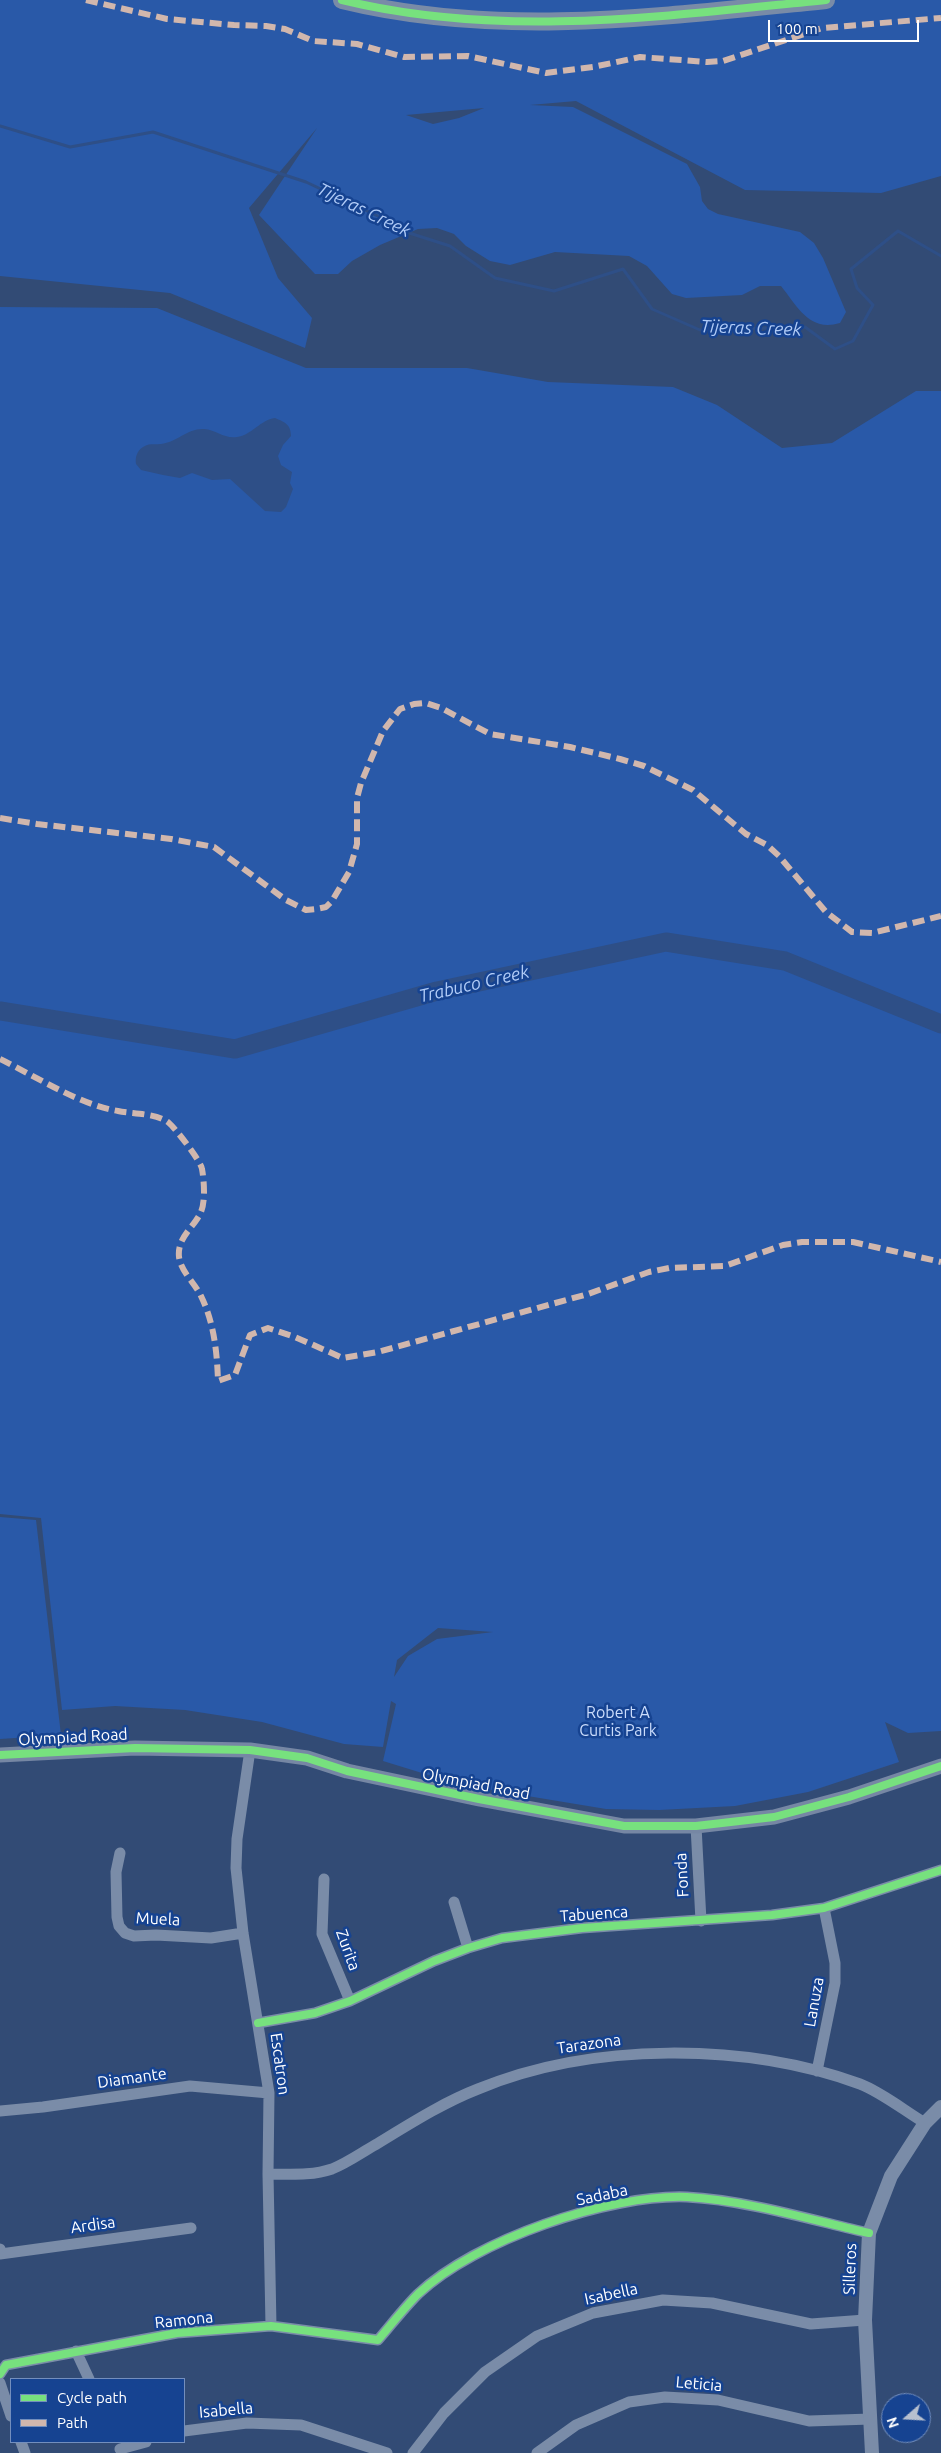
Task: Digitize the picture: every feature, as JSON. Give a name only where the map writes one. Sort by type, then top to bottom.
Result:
[{"type":"main road","points":[[342,0],[422,14],[479,20],[552,22],[606,21],[826,0]]},
{"type":"main road","name":"Olympiad Road","points":[[0,1755],[135,1748],[250,1750],[307,1758],[346,1771],[564,1816],[624,1826],[696,1826],[774,1817],[849,1797],[941,1766]]},
{"type":"street","name":"Escatron","points":[[250,1750],[236,1868],[242,1933],[269,2093],[268,2174],[271,2326]]},
{"type":"street","name":"Fonda","points":[[696,1826],[701,1921]]},
{"type":"street","name":"Muela","points":[[120,1853],[116,1872],[117,1917],[119,1926],[125,1933],[134,1936],[156,1935],[212,1938],[242,1933]]},
{"type":"street","name":"Tabuenca","points":[[258,2024],[315,2013],[350,2001],[468,1948],[532,1933],[701,1921],[824,1908],[941,1870]]},
{"type":"street","name":"Zurita","points":[[324,1879],[322,1934],[350,2001]]},
{"type":"street","points":[[454,1902],[468,1948]]},
{"type":"street","name":"Lanuza","points":[[817,2071],[835,1983],[835,1963],[824,1908]]},
{"type":"street","name":"Tarazona","points":[[268,2174],[315,2174],[332,2169],[408,2125],[478,2089],[550,2066],[608,2056],[663,2052],[752,2059],[817,2071],[862,2085],[925,2123]]},
{"type":"street","name":"Diamante","points":[[0,2111],[43,2107],[190,2086],[269,2093]]},
{"type":"street","name":"Silleros","points":[[872,2453],[865,2320],[869,2233],[891,2176],[925,2123],[941,2107]]},
{"type":"street","name":"Sadaba","points":[[378,2340],[418,2294],[463,2261],[516,2235],[568,2216],[632,2202],[686,2197],[742,2205],[869,2233]]},
{"type":"street","name":"Ardisa","points":[[0,2254],[191,2228]]},
{"type":"street","points":[[0,2249],[0,2254]]},
{"type":"street","name":"Isabella","points":[[413,2453],[444,2413],[485,2372],[537,2336],[593,2313],[663,2300],[712,2303],[811,2324],[865,2320]]},
{"type":"street","name":"Ramona","points":[[0,2374],[6,2365],[177,2333],[271,2326],[378,2340]]},
{"type":"street","points":[[76,2351],[89,2378]]},
{"type":"street","points":[[0,2383],[10,2413]]},
{"type":"street","name":"Leticia","points":[[537,2453],[576,2424],[629,2402],[665,2397],[718,2400],[809,2421],[871,2419]]},
{"type":"street","name":"Isabella","points":[[185,2431],[246,2423],[301,2425],[387,2453]]},
{"type":"street","points":[[119,2448],[142,2443]]},
{"type":"green space","points":[[0,0],[941,0],[941,176],[881,193],[745,190],[576,101],[530,105],[573,107],[687,164],[700,187],[702,201],[708,209],[718,214],[800,232],[814,243],[823,258],[846,312],[840,323],[829,325],[812,321],[805,316],[781,286],[760,286],[742,295],[686,298],[672,294],[647,266],[629,256],[555,252],[510,265],[490,261],[466,246],[454,234],[437,228],[418,229],[380,245],[352,261],[338,274],[315,274],[259,215],[317,128],[249,208],[278,278],[312,318],[305,348],[170,293],[0,276]],"holes":[[[484,108],[459,118],[433,124],[406,115]]]},
{"type":"green space","name":"Robert A Curtis Park","points":[[0,307],[157,308],[306,368],[467,368],[548,382],[673,387],[717,405],[782,448],[832,443],[916,391],[941,391],[941,1731],[908,1733],[885,1722],[899,1762],[808,1792],[735,1806],[659,1810],[606,1809],[461,1785],[383,1761],[396,1704],[391,1701],[383,1747],[344,1744],[262,1722],[185,1710],[115,1706],[62,1710],[41,1518],[0,1514]],"holes":[[[438,1628],[493,1632],[437,1639],[408,1656],[394,1677],[397,1660]]]},
{"type":"green space","points":[[0,1517],[36,1520],[61,1735],[0,1739]]},
{"type":"shaded area","points":[[275,418],[284,422],[291,432],[291,436],[283,445],[278,456],[281,465],[292,472],[290,483],[293,489],[286,507],[281,512],[265,511],[230,479],[212,480],[192,473],[180,478],[141,470],[136,464],[138,452],[147,445],[167,443],[198,429],[209,430],[228,437],[242,436],[270,419]]},
{"type":"waterway","name":"Tijeras Creek","points":[[0,126],[70,147],[153,132],[306,182],[382,218],[403,231],[450,246],[495,278],[554,291],[623,269],[652,309],[700,330],[805,327],[835,349],[853,341],[873,305],[857,288],[851,269],[898,231],[941,256]]},
{"type":"waterway","name":"Trabuco Creek","points":[[0,1011],[235,1049],[437,991],[666,942],[785,961],[941,1024]]},
{"type":"marked path","points":[[86,0],[167,19],[285,29],[313,41],[357,44],[404,57],[468,56],[546,73],[593,67],[640,57],[707,62],[723,61],[822,28],[941,18]]},
{"type":"marked path","points":[[0,818],[171,839],[214,847],[286,900],[306,910],[326,907],[332,901],[349,872],[357,844],[357,798],[361,783],[383,731],[400,709],[414,704],[426,703],[441,708],[490,734],[570,747],[620,759],[644,766],[693,790],[746,834],[767,845],[779,856],[826,912],[852,932],[872,933],[941,916]]},
{"type":"marked path","points":[[0,1059],[88,1103],[103,1108],[158,1117],[169,1123],[193,1152],[202,1169],[204,1198],[200,1214],[180,1244],[179,1257],[182,1268],[201,1296],[209,1316],[216,1348],[218,1381],[235,1375],[250,1335],[268,1328],[295,1337],[343,1358],[378,1352],[588,1294],[649,1272],[669,1268],[725,1266],[783,1245],[802,1242],[853,1242],[941,1262]]},
{"type":"cycle path","points":[[342,0],[402,12],[462,19],[523,21],[583,21],[644,17],[826,0]]},
{"type":"cycle path","points":[[0,1755],[135,1748],[250,1750],[307,1758],[347,1771],[479,1799],[624,1826],[696,1826],[774,1817],[849,1797],[941,1766]]},
{"type":"cycle path","points":[[258,2023],[315,2013],[350,2001],[434,1961],[502,1938],[582,1928],[772,1915],[824,1908],[941,1870]]},
{"type":"cycle path","points":[[0,2374],[6,2365],[177,2333],[271,2326],[378,2340],[418,2294],[443,2274],[473,2256],[545,2224],[620,2203],[655,2198],[687,2197],[709,2199],[778,2211],[869,2233]]}]
